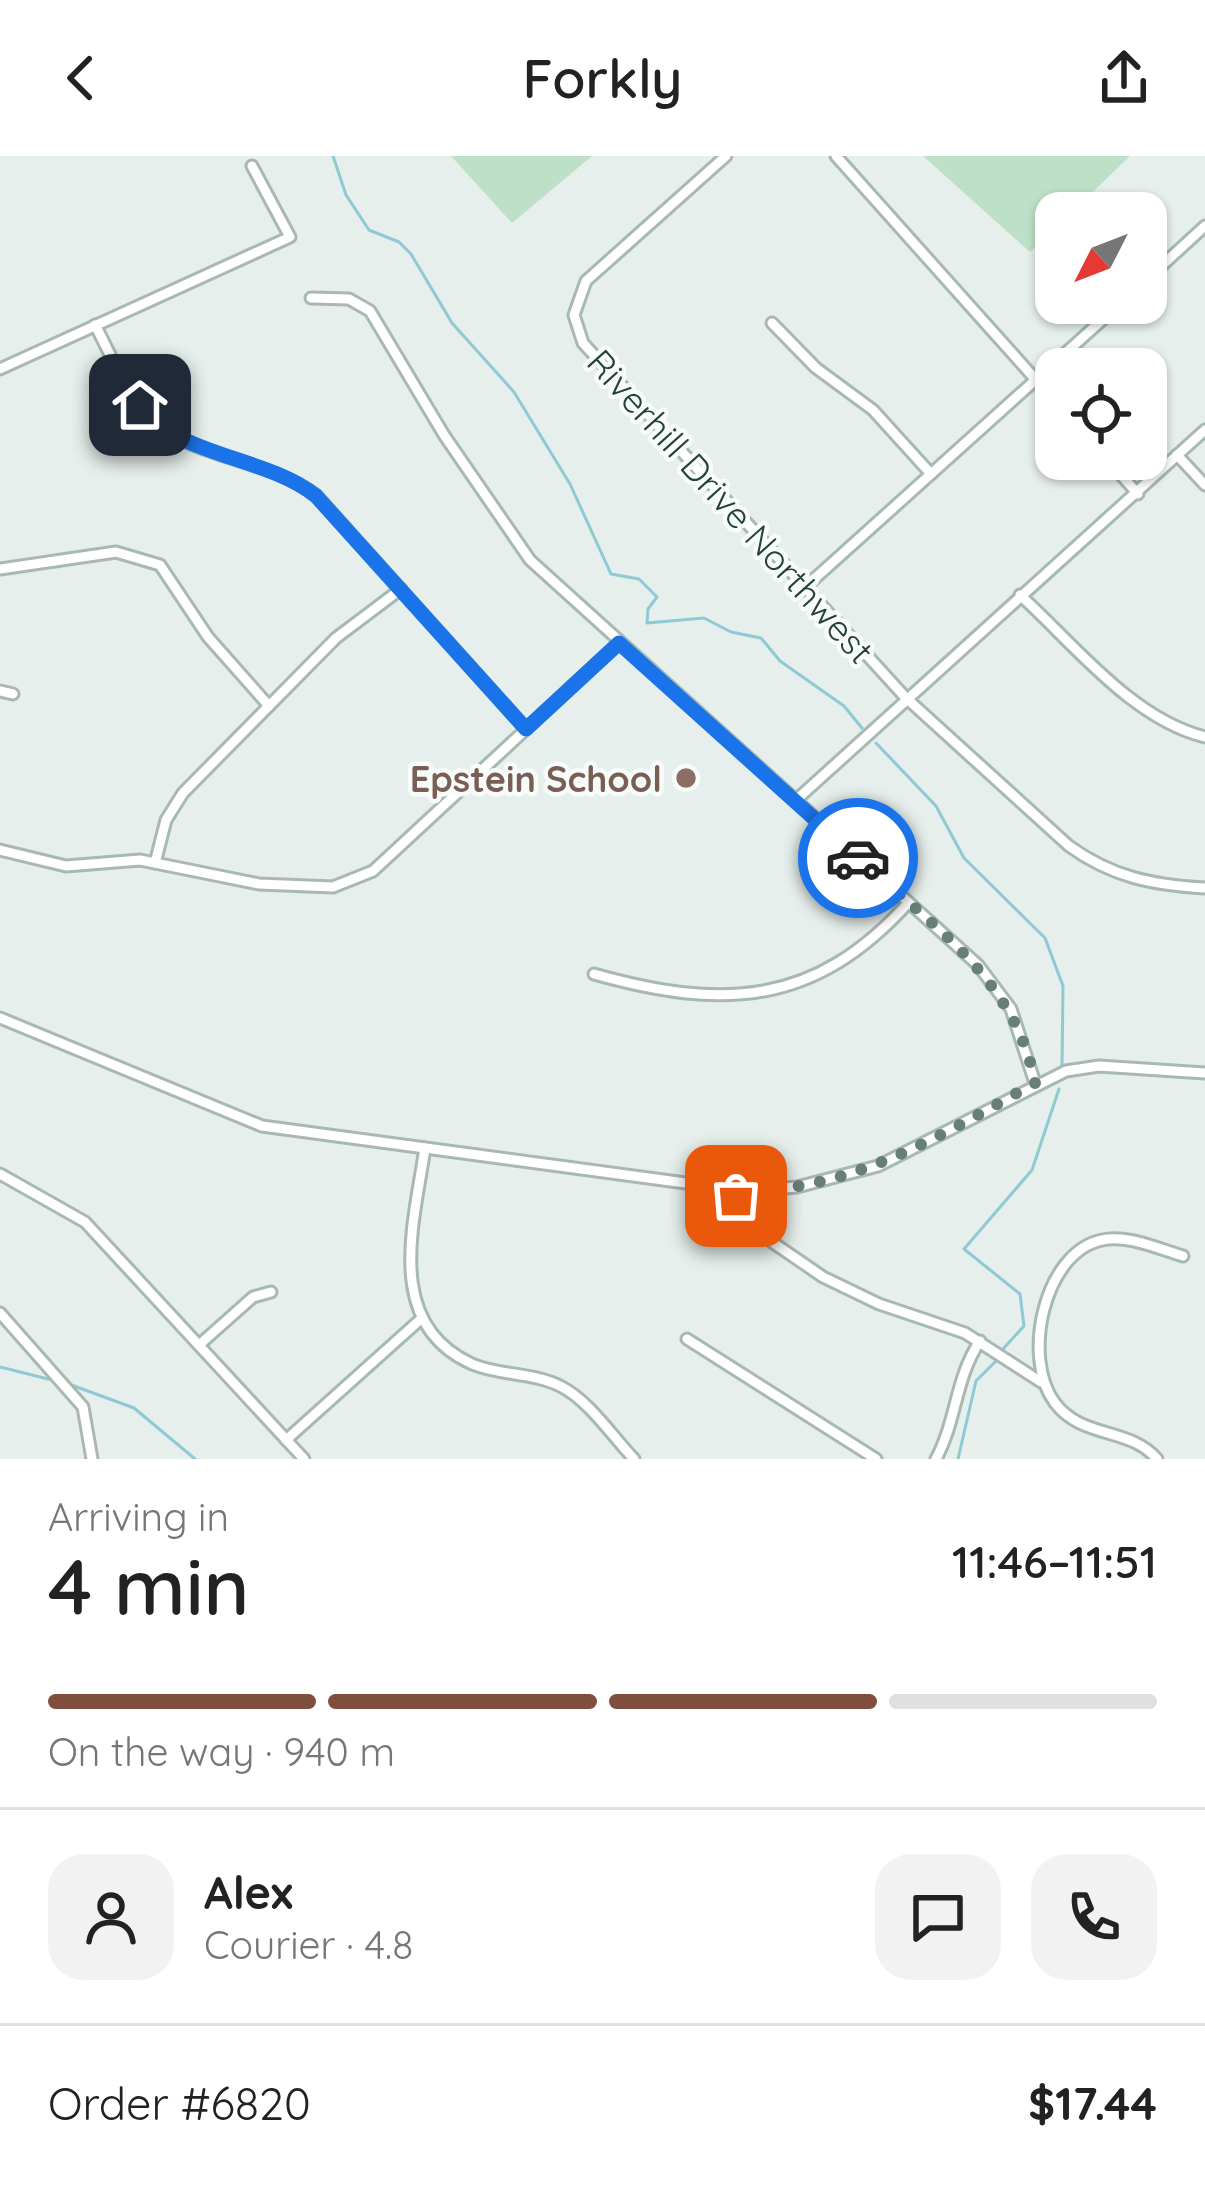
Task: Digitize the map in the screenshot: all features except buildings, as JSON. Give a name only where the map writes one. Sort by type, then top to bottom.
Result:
[{"type":"street","name":"Riverhill Drive Northwest","points":[[725,156],[586,281],[577,297],[575,325],[587,349],[802,590],[905,697],[1091,862],[1139,882],[1205,888]]},
{"type":"street","points":[[836,156],[1035,379]]},
{"type":"street","points":[[0,369],[290,237],[252,166]]},
{"type":"street","points":[[1167,261],[1205,226]]},
{"type":"street","points":[[310,298],[349,299],[370,310],[513,539],[550,581],[978,965],[1011,1009],[1035,1083]]},
{"type":"street","points":[[772,323],[816,368],[873,410],[931,474]]},
{"type":"street","points":[[1071,348],[1097,324]]},
{"type":"street","points":[[95,325],[156,423],[179,437],[272,467],[306,488],[526,729]]},
{"type":"street","points":[[802,590],[1035,381]]},
{"type":"street","points":[[795,801],[1205,430]]},
{"type":"street","points":[[1178,454],[1205,485]]},
{"type":"street","points":[[1126,480],[1138,494]]},
{"type":"street","points":[[0,569],[116,552],[160,565],[208,637],[269,706]]},
{"type":"street","points":[[155,863],[176,801],[336,638],[401,589]]},
{"type":"street","points":[[1020,595],[1144,708],[1170,725],[1205,737]]},
{"type":"street","points":[[0,850],[66,866],[124,859],[259,884],[352,883],[373,871],[619,643]]},
{"type":"street","points":[[0,691],[14,694]]},
{"type":"street","points":[[594,974],[692,996],[760,995],[844,960],[908,903]]},
{"type":"street","points":[[0,1018],[262,1126],[725,1190],[775,1191],[878,1166],[1035,1083],[1099,1066],[1205,1073]]},
{"type":"street","points":[[425,1148],[409,1267],[422,1318],[441,1343],[466,1361],[547,1380],[574,1395],[634,1459]]},
{"type":"street","points":[[0,1174],[85,1222],[304,1459]]},
{"type":"street","points":[[725,1190],[744,1203],[772,1242],[843,1288],[980,1341],[1041,1382],[1077,1424],[1128,1439],[1157,1459]]},
{"type":"street","points":[[757,1223],[760,1204],[775,1191]]},
{"type":"street","points":[[1041,1382],[1035,1357],[1038,1325],[1070,1263],[1087,1246],[1113,1239],[1183,1256]]},
{"type":"street","points":[[199,1345],[253,1297],[271,1292]]},
{"type":"street","points":[[0,1313],[83,1407],[92,1459]]},
{"type":"street","points":[[286,1440],[422,1318]]},
{"type":"street","points":[[687,1339],[876,1459]]},
{"type":"street","points":[[936,1459],[952,1424],[960,1377],[980,1341]]},
{"type":"street","points":[[1013,1364],[1035,1357]]},
{"type":"green space","points":[[451,156],[592,156],[512,223]]},
{"type":"green space","points":[[923,156],[1130,156],[1093,192],[1035,192],[1035,247],[1030,252]]},
{"type":"waterway","points":[[333,156],[346,195],[369,230],[399,242],[411,254],[452,323],[514,392],[570,484],[611,574],[639,579],[657,597],[648,609],[647,623],[704,618],[731,632],[761,638],[780,661],[844,706],[862,728]]},
{"type":"waterway","points":[[876,743],[936,806],[964,858],[1045,938],[1063,986],[1062,1066]]},
{"type":"waterway","points":[[1003,1349],[1024,1326],[1020,1294],[964,1249],[1032,1170],[1059,1089]]},
{"type":"waterway","points":[[958,1459],[976,1381],[998,1359]]},
{"type":"waterway","points":[[0,1367],[56,1381]]},
{"type":"waterway","points":[[66,1383],[134,1408],[195,1459]]},
{"type":"way so far","points":[[736,1196],[725,1190],[775,1191],[878,1166],[1035,1083],[1023,1034],[1011,1009],[978,965],[858,858]]},
{"type":"place","name":"Epstein School","points":[[686,778]]},
{"type":"route","points":[[140,405],[167,431],[272,467],[316,496],[526,729],[619,643],[858,858]]}]
